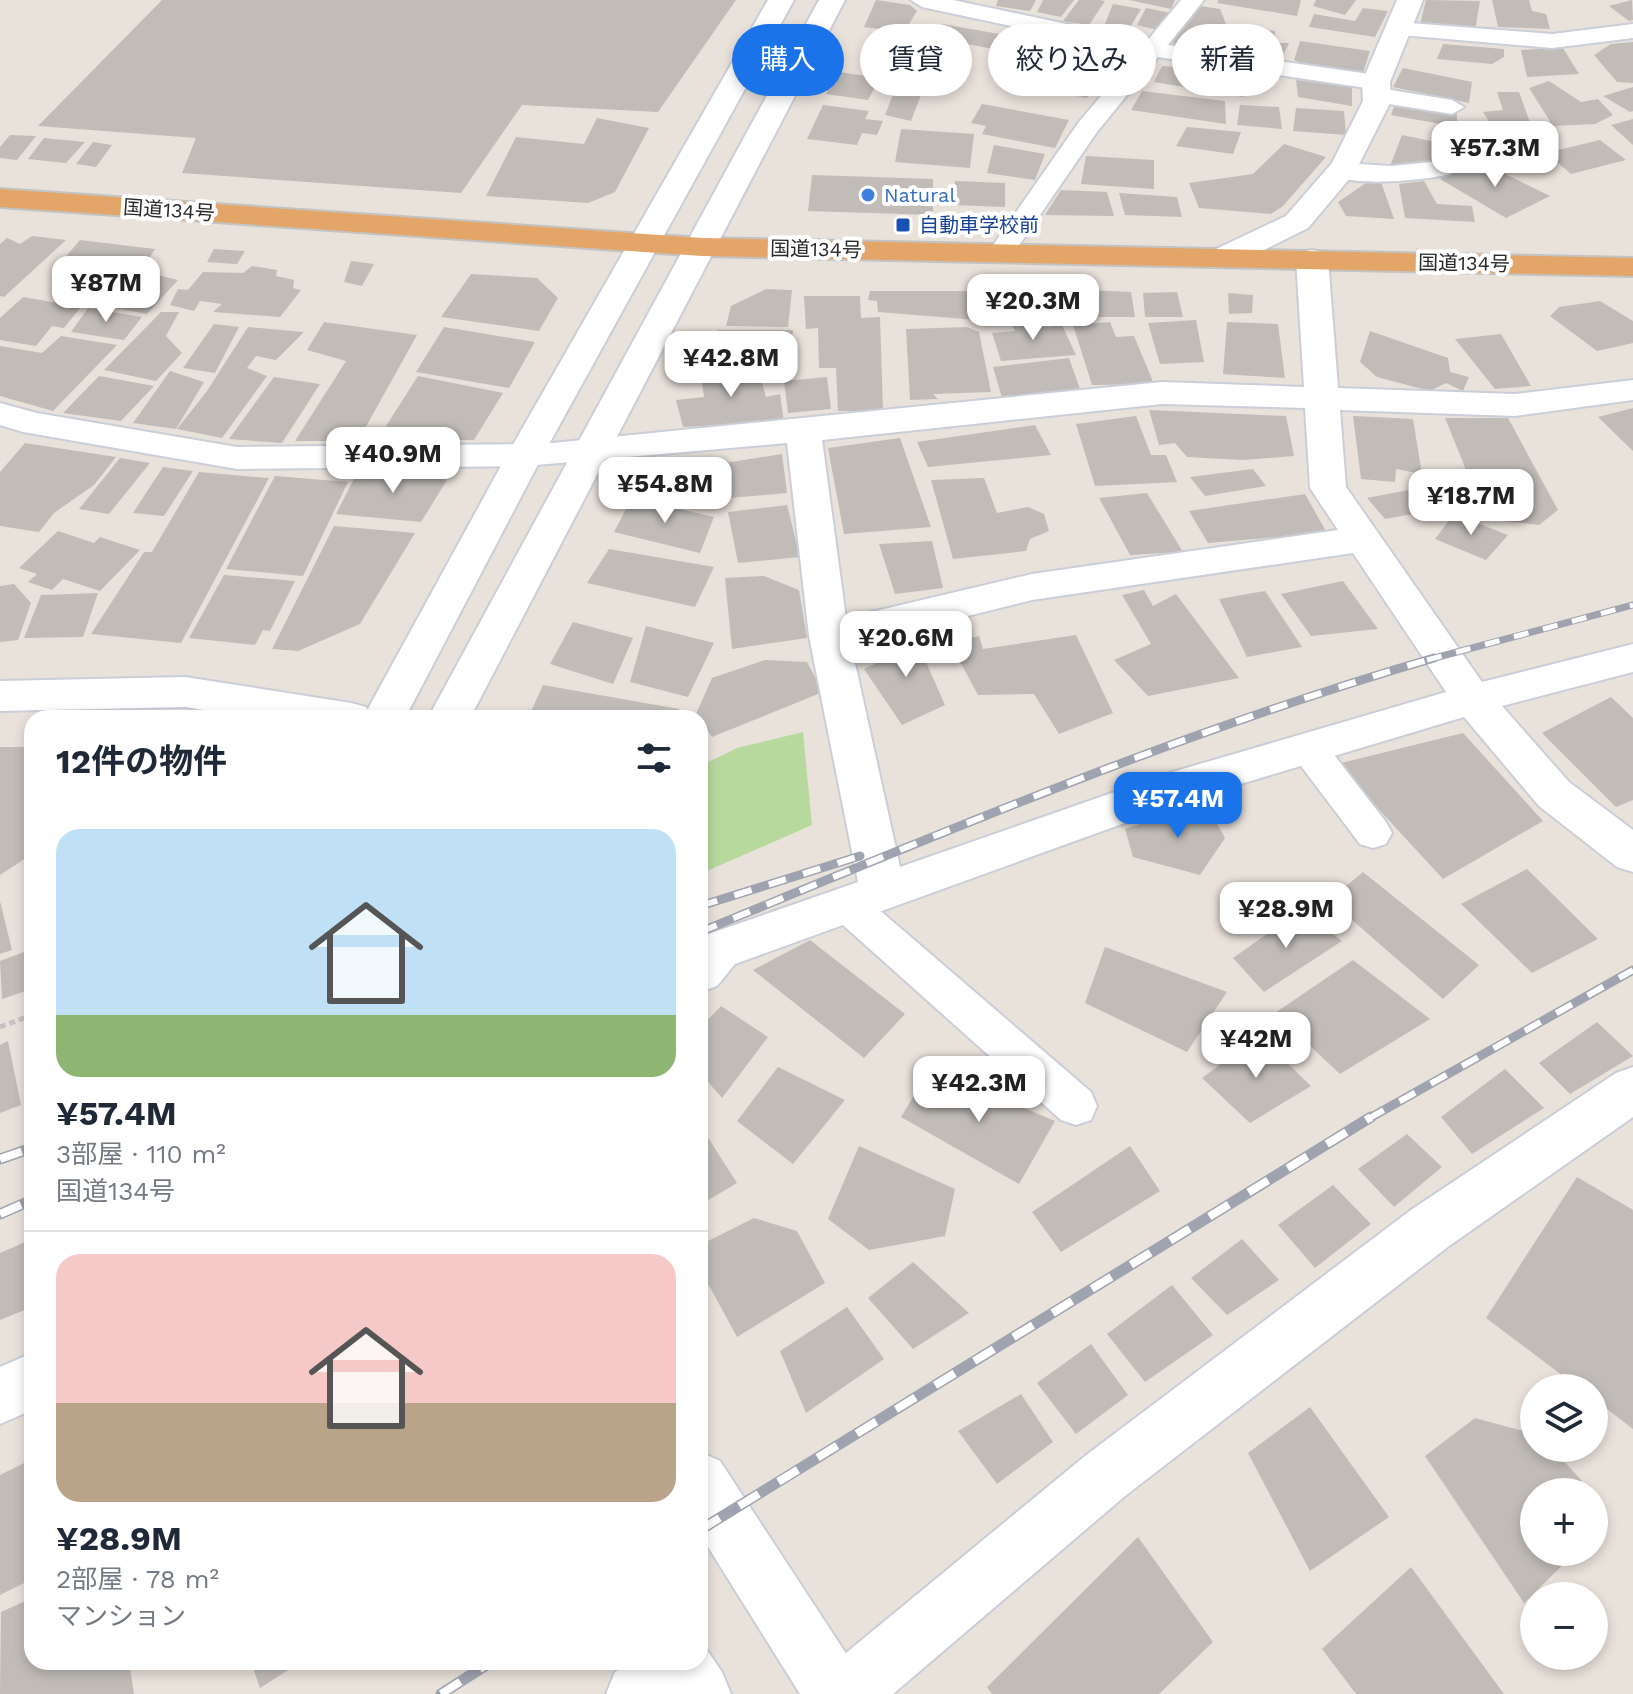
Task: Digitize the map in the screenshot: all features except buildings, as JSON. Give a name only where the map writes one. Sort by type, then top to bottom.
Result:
[{"type":"highway","name":"国道134号","points":[[0,198],[702,247],[1002,251],[1633,267]]},
{"type":"street","points":[[388,710],[525,455],[781,0]]},
{"type":"street","points":[[453,710],[832,0]]},
{"type":"street","points":[[1225,257],[1297,222],[1341,171],[1377,101],[1376,88],[1410,0]]},
{"type":"street","points":[[1312,259],[1328,488],[1366,539],[1473,700],[1554,794],[1630,848]]},
{"type":"street","points":[[0,414],[35,424],[237,458],[525,455],[803,431],[1162,393],[1515,405],[1633,390]]},
{"type":"street","points":[[803,431],[829,636],[867,807],[865,900]]},
{"type":"street","points":[[829,636],[1032,587],[1366,539]]},
{"type":"street","points":[[708,963],[719,950],[1184,785],[1473,700],[1633,658]]},
{"type":"street","points":[[0,696],[185,692],[300,710]]},
{"type":"street","points":[[845,1694],[1105,1476],[1430,1228],[1633,1089]]},
{"type":"street","points":[[0,1396],[24,1385]]},
{"type":"street","points":[[708,1494],[836,1694]]},
{"type":"lane","points":[[922,0],[1035,24]]},
{"type":"lane","points":[[1156,44],[1193,0]]},
{"type":"lane","points":[[1397,29],[1552,41],[1633,31]]},
{"type":"lane","points":[[1156,50],[1376,88],[1452,107]]},
{"type":"lane","points":[[1002,251],[1088,127],[1113,96]]},
{"type":"lane","points":[[1341,171],[1392,174],[1441,169]]},
{"type":"lane","points":[[1308,748],[1373,833]]},
{"type":"lane","points":[[865,900],[1076,1106]]},
{"type":"path","points":[[0,1027],[24,1018]]},
{"type":"green space","points":[[803,732],[812,825],[708,870],[708,762],[737,748]]},
{"type":"railway","points":[[1431,659],[1633,605]]},
{"type":"railway","points":[[708,929],[1063,785],[1247,718],[1431,659]]},
{"type":"railway","points":[[708,904],[860,856]]},
{"type":"railway","points":[[1368,1119],[1633,970]]},
{"type":"railway","points":[[708,1525],[1371,1117]]},
{"type":"railway","points":[[0,1159],[24,1151]]},
{"type":"railway","points":[[0,1214],[24,1204]]},
{"type":"railway","points":[[441,1694],[478,1670]]},
{"type":"place","name":"Natural","points":[[868,195]]},
{"type":"place","name":"自動車学校前","points":[[903,225]]}]
